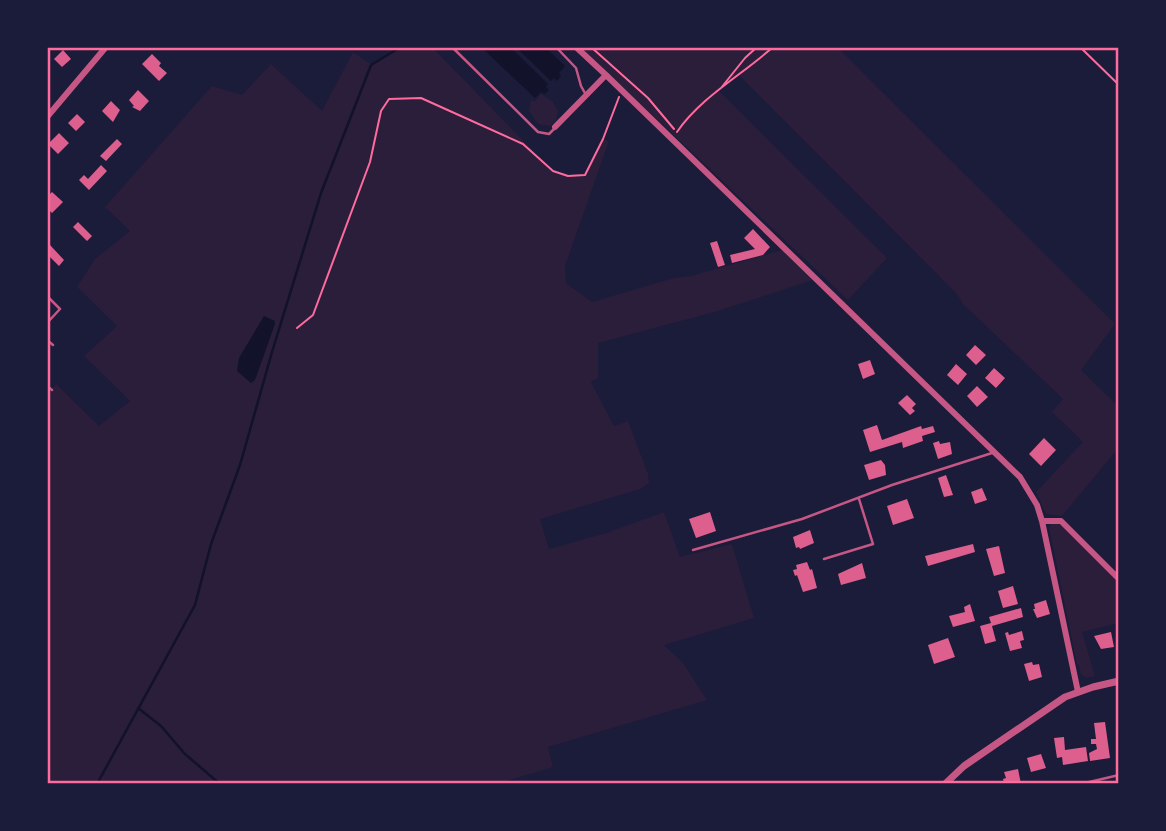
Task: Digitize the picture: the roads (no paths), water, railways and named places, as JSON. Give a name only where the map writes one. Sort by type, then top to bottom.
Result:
[{"type":"street","points":[[47,117],[106,47]]},
{"type":"street","points":[[576,47],[675,136],[995,451],[1029,489],[1042,521],[1078,692]]},
{"type":"street","points":[[555,127],[606,75]]},
{"type":"street","points":[[1042,521],[1061,521],[1119,579]]},
{"type":"street","points":[[945,784],[964,766],[1053,705],[1078,692],[1119,681]]},
{"type":"lane","points":[[452,47],[538,132],[549,134],[555,127]]},
{"type":"lane","points":[[556,47],[576,68],[586,95]]},
{"type":"lane","points":[[47,296],[60,309],[47,323]]},
{"type":"lane","points":[[47,340],[53,345]]},
{"type":"lane","points":[[47,386],[52,390]]},
{"type":"lane","points":[[693,550],[802,519],[892,485],[995,451]]},
{"type":"lane","points":[[824,559],[873,544],[859,499]]},
{"type":"lane","points":[[1085,783],[1119,775]]},
{"type":"waterway","points":[[97,784],[195,605],[211,544],[240,465],[321,193],[371,65],[401,47]]},
{"type":"waterway","points":[[138,708],[161,726],[185,754],[220,784]]}]
